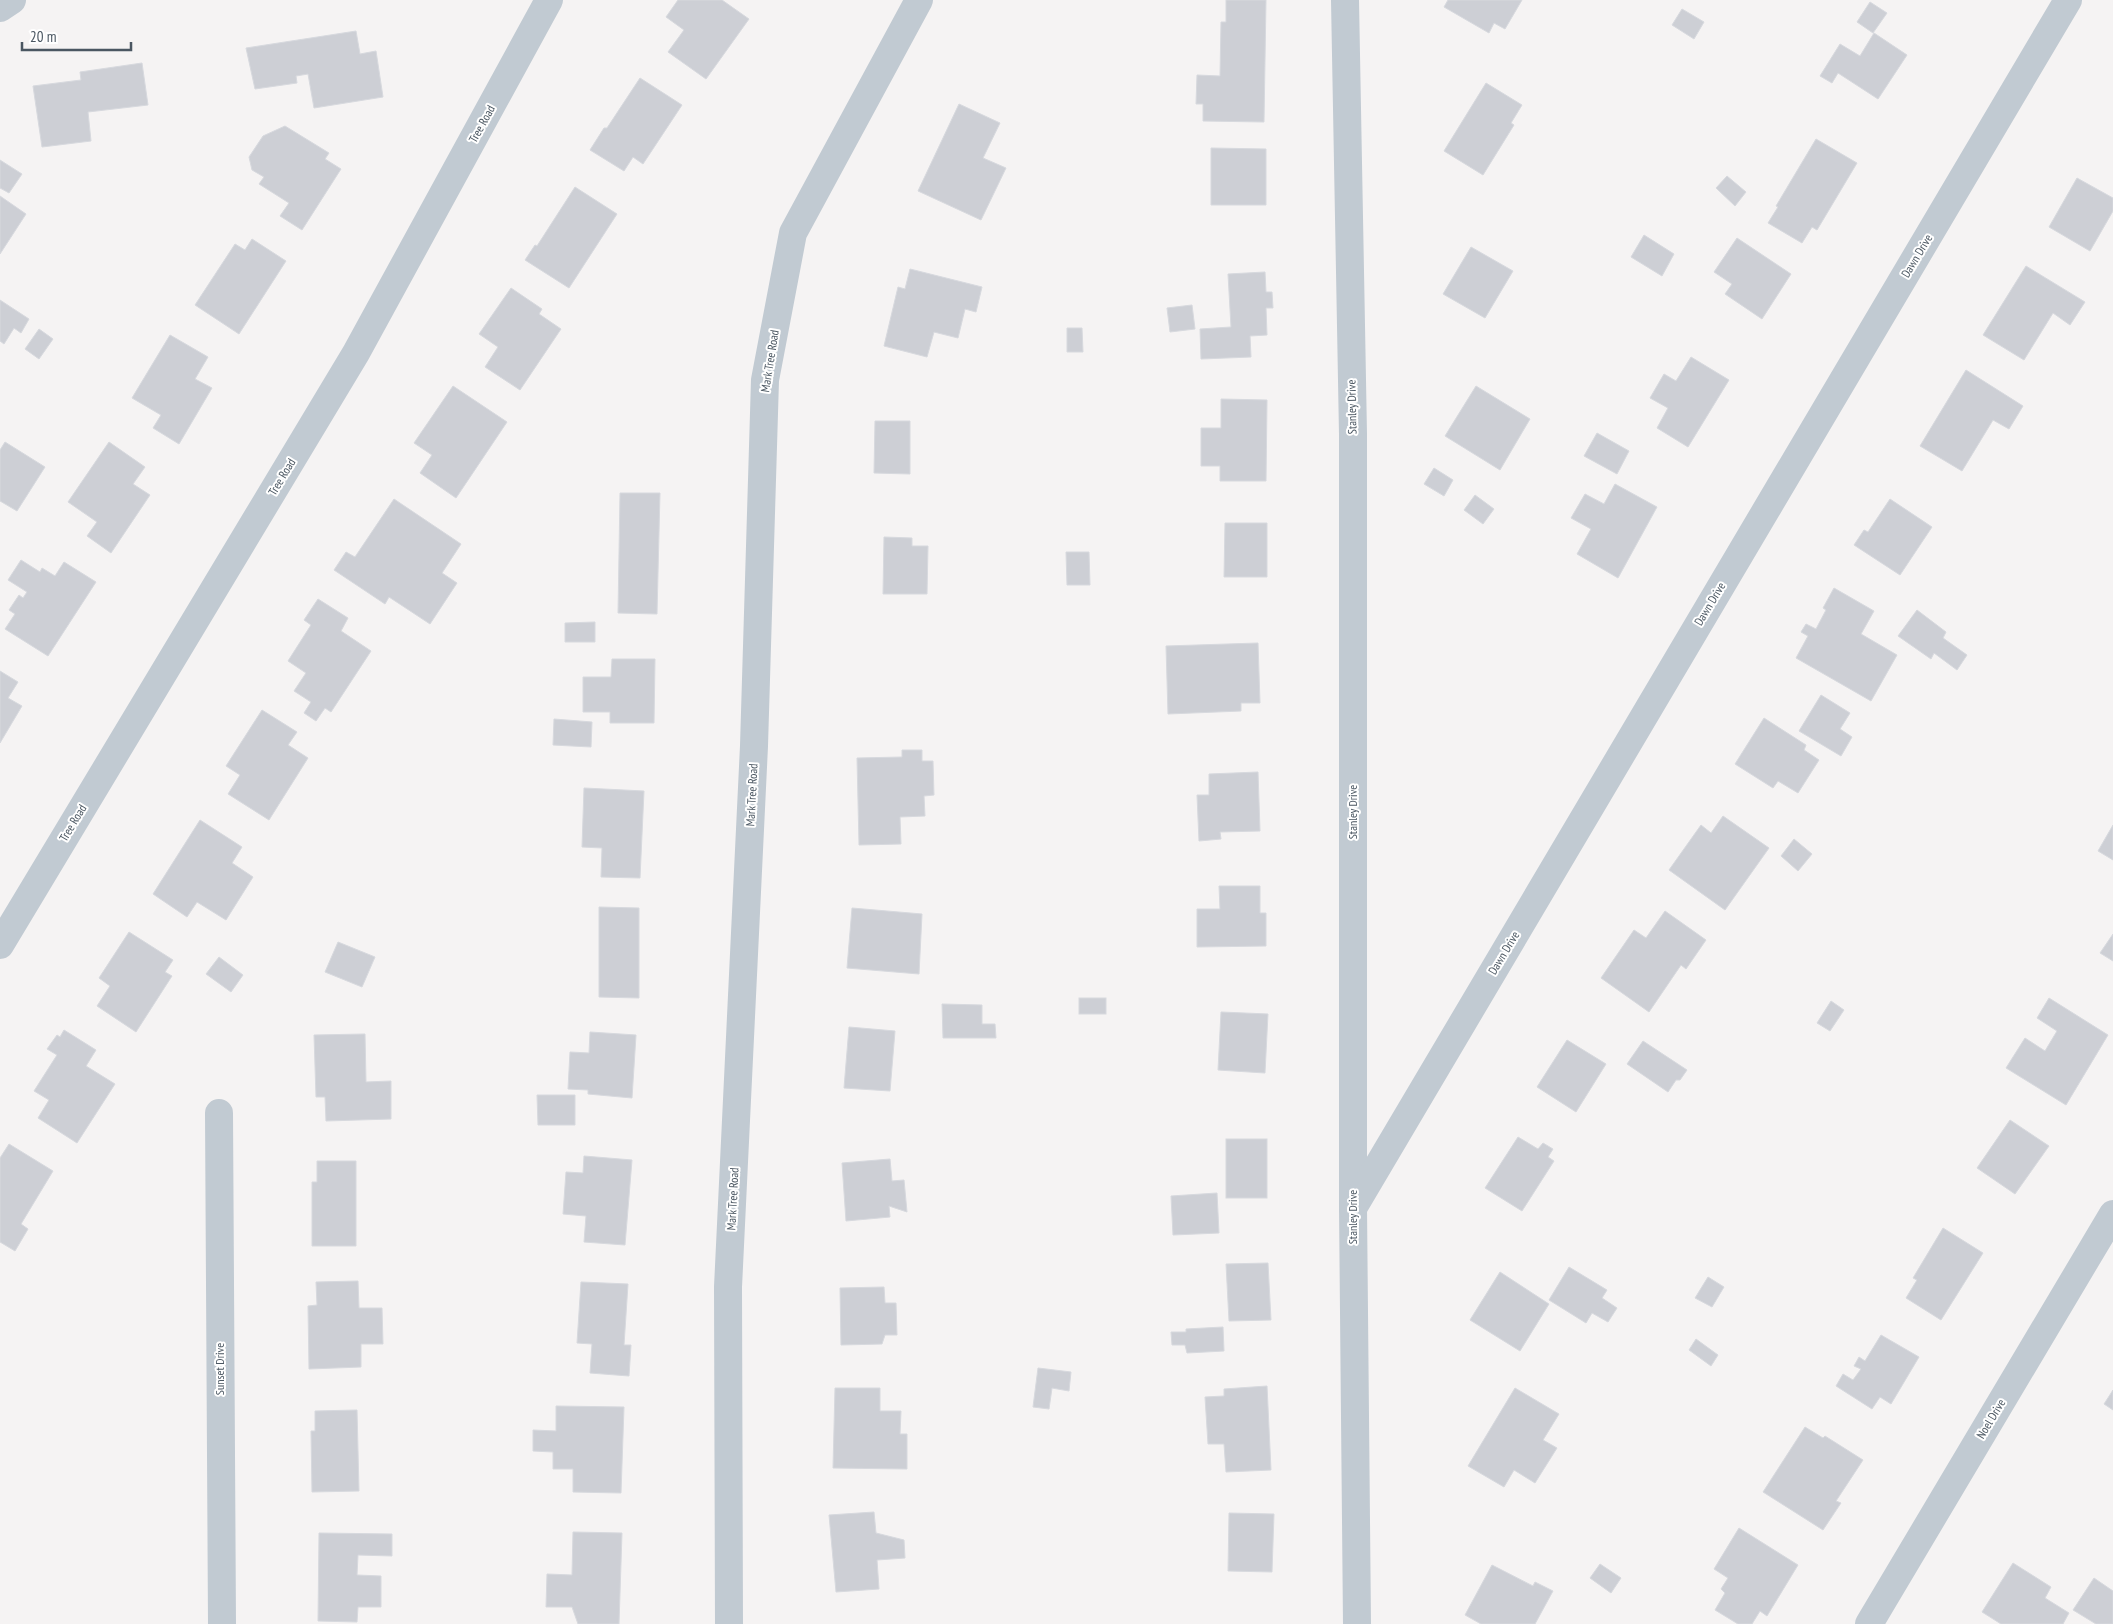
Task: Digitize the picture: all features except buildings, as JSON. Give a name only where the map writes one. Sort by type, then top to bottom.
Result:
[{"type":"street","points":[[0,8],[12,0]]},
{"type":"street","name":"Tree Road","points":[[0,945],[356,353],[549,0]]},
{"type":"street","name":"Mark Tree Road","points":[[729,1624],[728,1287],[754,746],[765,380],[793,233],[919,0]]},
{"type":"street","name":"Stanley Drive","points":[[1345,0],[1353,434],[1352,1208],[1357,1624]]},
{"type":"street","name":"Dawn Drive","points":[[1352,1208],[2068,0]]},
{"type":"street","name":"Sunset Drive","points":[[219,1113],[222,1624]]},
{"type":"street","name":"Noel Drive","points":[[1868,1624],[2113,1214]]}]
